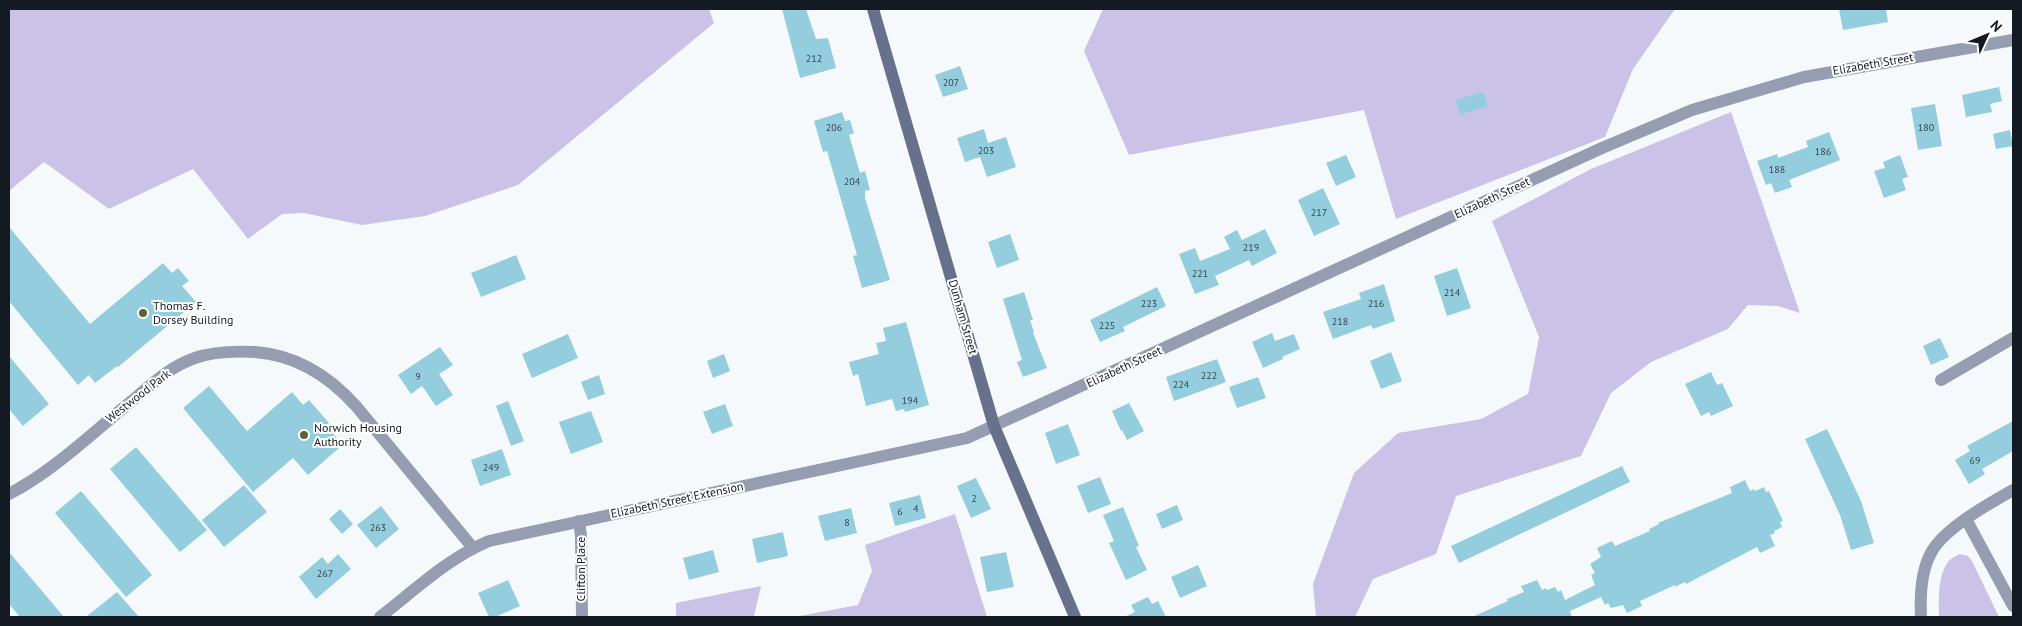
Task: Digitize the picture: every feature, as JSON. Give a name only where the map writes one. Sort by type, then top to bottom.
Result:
[{"type":"street","name":"Dunham Street","points":[[873,9],[994,426],[1075,617]]},
{"type":"street","name":"Elizabeth Street","points":[[994,426],[1673,117],[1711,103],[1804,77],[2013,40]]},
{"type":"street","points":[[1941,380],[2013,338]]},
{"type":"street","name":"Westwood Park","points":[[9,494],[41,474],[154,382],[181,364],[211,353],[263,352],[303,364],[335,384],[356,406],[473,548]]},
{"type":"street","name":"Elizabeth Street Extension","points":[[380,617],[449,563],[473,548],[510,535],[954,441],[975,435],[994,426]]},
{"type":"street","points":[[1921,617],[1923,581],[1928,558],[1939,542],[1982,507],[2013,490]]},
{"type":"street","points":[[1966,519],[2013,606]]},
{"type":"street","name":"Clifton Place","points":[[579,521],[581,536],[582,617]]},
{"type":"shaded area","points":[[9,9],[709,9],[714,23],[518,185],[425,216],[362,225],[304,213],[282,214],[248,239],[193,169],[109,209],[44,162],[9,191]]},
{"type":"shaded area","points":[[1103,9],[1675,9],[1633,69],[1605,137],[1396,219],[1364,110],[1129,155],[1084,51]]},
{"type":"shaded area","points":[[1731,112],[1800,313],[1778,306],[1748,305],[1728,329],[1651,362],[1611,393],[1581,456],[1456,496],[1436,554],[1373,579],[1355,617],[1316,617],[1313,584],[1354,473],[1398,433],[1481,419],[1528,394],[1539,337],[1492,221],[1591,169]]},
{"type":"shaded area","points":[[955,514],[987,617],[794,617],[858,605],[872,571],[865,545]]},
{"type":"shaded area","points":[[1960,554],[1968,556],[1972,561],[1999,617],[1939,617],[1939,591],[1943,572],[1952,558]]},
{"type":"shaded area","points":[[761,586],[754,616],[758,617],[676,617],[676,603]]},
{"type":"building","points":[[782,9],[806,9],[816,39],[828,38],[836,68],[800,78]]},
{"type":"building","points":[[1839,9],[1886,9],[1888,22],[1843,30]]},
{"type":"building","points":[[960,66],[968,89],[943,97],[935,75]]},
{"type":"building","points":[[1999,87],[2002,101],[1990,104],[1992,112],[1966,117],[1962,95]]},
{"type":"building","points":[[1483,92],[1488,106],[1460,115],[1456,100]]},
{"type":"building","points":[[1935,104],[1942,146],[1918,150],[1911,108]]},
{"type":"building","points":[[842,112],[845,121],[850,120],[854,133],[849,135],[860,173],[865,171],[870,190],[865,191],[865,198],[890,280],[862,288],[853,256],[857,255],[827,151],[823,152],[814,121]]},
{"type":"building","points":[[984,129],[988,143],[1006,137],[1016,167],[987,177],[980,157],[965,162],[957,138]]},
{"type":"building","points":[[2010,130],[2013,146],[1996,149],[1993,134]]},
{"type":"building","points":[[1829,132],[1840,160],[1789,180],[1792,187],[1775,193],[1771,183],[1766,185],[1757,161],[1777,154],[1778,158],[1808,147],[1806,141]]},
{"type":"building","points":[[1346,155],[1356,177],[1336,186],[1326,163]]},
{"type":"building","points":[[1900,155],[1908,177],[1902,179],[1906,190],[1884,198],[1874,171],[1885,168],[1883,162]]},
{"type":"building","points":[[1323,188],[1340,224],[1314,236],[1298,200]]},
{"type":"building","name":"Thomas F. Dorsey Building","points":[[9,227],[90,324],[163,263],[172,273],[178,268],[189,281],[182,286],[196,302],[118,367],[95,383],[89,375],[78,385],[9,301]]},
{"type":"building","points":[[1265,229],[1277,253],[1252,266],[1249,260],[1215,276],[1219,285],[1195,294],[1179,254],[1195,248],[1200,261],[1230,249],[1224,237],[1237,230],[1242,240]]},
{"type":"building","points":[[1010,234],[1019,260],[997,268],[988,242]]},
{"type":"building","points":[[516,255],[526,279],[481,297],[471,273]]},
{"type":"building","points":[[1457,268],[1471,308],[1447,316],[1434,276]]},
{"type":"building","points":[[1384,284],[1395,321],[1373,329],[1371,325],[1333,339],[1323,312],[1361,299],[1359,293]]},
{"type":"building","points":[[1157,287],[1166,306],[1123,327],[1125,331],[1100,342],[1090,320]]},
{"type":"building","points":[[1024,292],[1033,320],[1030,320],[1033,333],[1047,368],[1023,377],[1017,362],[1022,360],[1003,299]]},
{"type":"building","points":[[906,322],[929,405],[905,412],[904,409],[896,411],[892,399],[866,406],[858,374],[853,376],[849,362],[879,354],[876,343],[886,341],[883,328]]},
{"type":"building","points":[[1272,333],[1275,341],[1294,334],[1300,349],[1263,368],[1252,342]]},
{"type":"building","points":[[568,334],[578,358],[532,378],[522,354]]},
{"type":"building","points":[[1940,338],[1949,357],[1931,365],[1923,346]]},
{"type":"building","points":[[440,347],[453,365],[439,374],[453,395],[436,406],[422,386],[411,394],[398,375]]},
{"type":"building","points":[[1391,352],[1402,381],[1381,389],[1370,361]]},
{"type":"building","points":[[724,354],[730,371],[713,378],[707,361]]},
{"type":"building","points":[[9,356],[49,404],[23,426],[9,409]]},
{"type":"building","points":[[1217,359],[1226,382],[1174,401],[1166,377]]},
{"type":"building","points":[[1711,372],[1717,385],[1722,383],[1733,406],[1711,416],[1709,412],[1701,416],[1685,384]]},
{"type":"building","points":[[599,375],[605,394],[588,400],[581,382]]},
{"type":"building","points":[[1258,377],[1266,398],[1237,408],[1229,387]]},
{"type":"building","points":[[209,386],[247,431],[292,392],[303,405],[309,400],[329,423],[326,426],[337,438],[334,442],[339,448],[308,475],[293,458],[253,492],[183,408]]},
{"type":"building","points":[[508,401],[524,441],[511,446],[496,406]]},
{"type":"building","points":[[1129,403],[1144,431],[1127,440],[1112,411]]},
{"type":"building","points":[[725,404],[733,426],[712,434],[703,412]]},
{"type":"building","points":[[591,411],[603,442],[571,454],[559,422]]},
{"type":"building","points":[[2013,421],[2013,451],[1982,469],[1985,474],[1969,484],[1955,460],[1970,451],[1967,446]]},
{"type":"building","points":[[1068,424],[1080,455],[1056,464],[1045,433]]},
{"type":"building","points":[[1827,429],[1861,501],[1874,543],[1851,550],[1840,515],[1805,439]]},
{"type":"building","points":[[136,447],[207,530],[180,552],[110,469]]},
{"type":"building","points":[[502,449],[511,475],[480,486],[471,460]]},
{"type":"building","points":[[1622,466],[1630,482],[1459,563],[1451,546]]},
{"type":"building","points":[[1100,477],[1111,504],[1088,513],[1077,486]]},
{"type":"building","points":[[976,478],[991,509],[971,518],[957,486]]},
{"type":"building","points":[[1745,480],[1750,491],[1764,487],[1766,492],[1769,491],[1783,521],[1780,522],[1782,527],[1770,535],[1775,546],[1760,553],[1757,547],[1686,584],[1685,582],[1675,587],[1675,585],[1640,601],[1642,606],[1627,613],[1623,605],[1611,608],[1608,603],[1605,605],[1601,597],[1570,611],[1572,617],[1472,617],[1524,592],[1521,586],[1537,580],[1542,590],[1555,587],[1558,592],[1561,590],[1565,600],[1595,585],[1591,575],[1595,573],[1590,564],[1601,557],[1597,548],[1612,541],[1615,546],[1650,531],[1649,529],[1658,523],[1732,493],[1730,487]]},
{"type":"building","points":[[244,485],[267,512],[224,547],[202,520]]},
{"type":"building","points":[[81,491],[152,575],[126,597],[55,513]]},
{"type":"building","points":[[920,495],[926,518],[895,526],[889,503]]},
{"type":"building","points":[[1177,505],[1183,520],[1162,529],[1156,514]]},
{"type":"building","points":[[381,506],[399,529],[376,548],[357,525]]},
{"type":"building","points":[[1123,507],[1139,546],[1136,547],[1147,570],[1126,580],[1109,543],[1114,541],[1103,515]]},
{"type":"building","points":[[851,508],[857,533],[825,541],[818,516]]},
{"type":"building","points":[[340,509],[353,524],[342,534],[329,519]]},
{"type":"building","points":[[783,532],[788,556],[757,563],[752,539]]},
{"type":"building","points":[[713,550],[719,572],[689,580],[683,558]]},
{"type":"building","points":[[9,552],[64,617],[20,617],[9,604]]},
{"type":"building","points":[[1006,552],[1014,587],[987,592],[980,557]]},
{"type":"building","points":[[338,554],[351,569],[316,599],[299,577],[322,557],[328,564]]},
{"type":"building","points":[[1198,565],[1207,586],[1180,598],[1171,577]]},
{"type":"building","points":[[508,580],[520,606],[495,617],[489,617],[478,593]]},
{"type":"building","points":[[117,592],[139,617],[86,617]]},
{"type":"building","points":[[1148,597],[1152,604],[1158,601],[1166,617],[1124,617],[1135,612],[1131,605]]},
{"type":"place","name":"Thomas F. Dorsey Building","points":[[143,313]]},
{"type":"place","name":"Norwich Housing Authority","points":[[304,435]]}]
